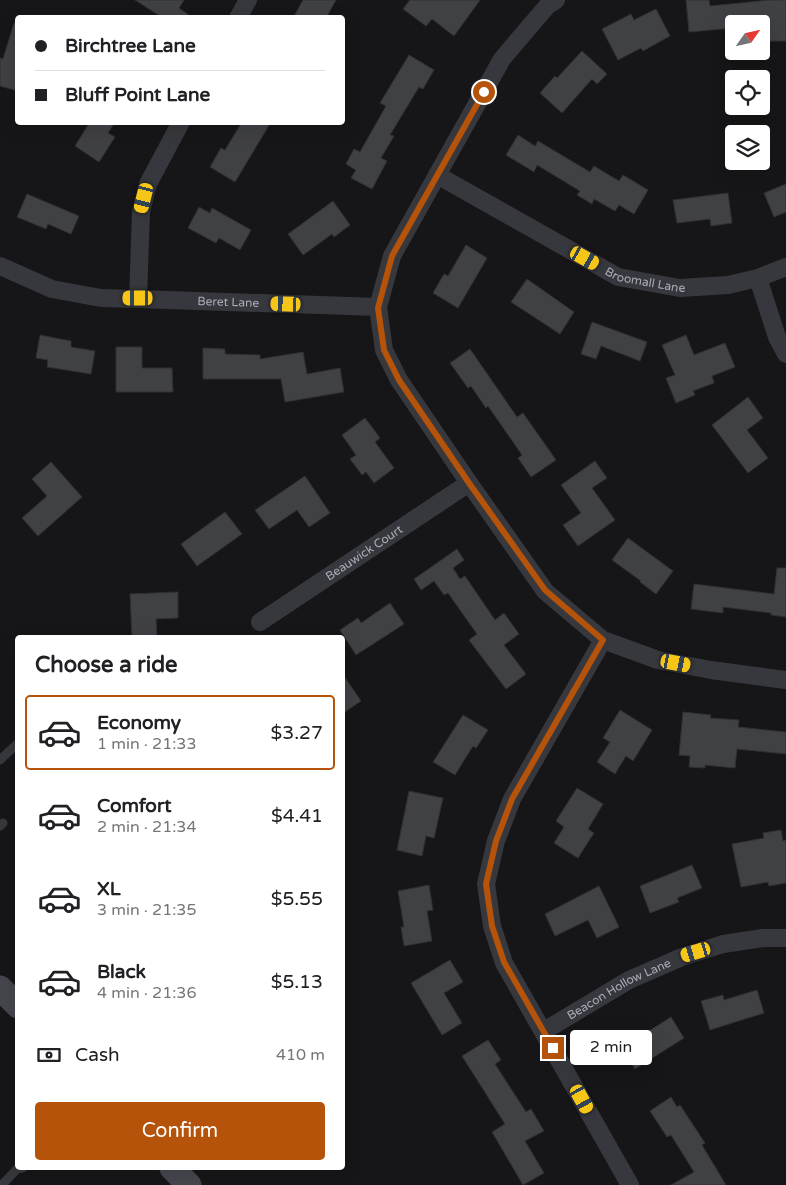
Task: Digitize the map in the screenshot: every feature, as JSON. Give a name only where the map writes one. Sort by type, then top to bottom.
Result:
[{"type":"street","points":[[240,15],[248,0]]},
{"type":"street","points":[[549,2],[502,59],[392,256],[378,308],[384,350],[399,380],[545,590],[603,640],[658,660],[712,670],[786,680]]},
{"type":"street","points":[[138,298],[141,212],[148,184],[179,125]]},
{"type":"street","name":"Broomall Lane","points":[[437,175],[618,277],[680,288],[728,285],[758,278],[786,267]]},
{"type":"street","name":"Beret Lane","points":[[0,266],[52,289],[101,298],[378,308]]},
{"type":"street","points":[[758,278],[777,337],[786,354]]},
{"type":"street","name":"Beauwick Court","points":[[260,622],[469,483]]},
{"type":"street","points":[[603,640],[512,799],[496,841],[486,884],[492,926],[504,962],[630,1185]]},
{"type":"street","name":"Beacon Hollow Lane","points":[[544,1031],[629,980],[682,957],[723,944],[763,938],[786,938]]},
{"type":"street","points":[[0,988],[15,1003]]},
{"type":"lane","points":[[0,760],[15,746]]},
{"type":"lane","points":[[2,1185],[17,1170]]},
{"type":"building","points":[[135,0],[184,0],[179,8],[189,15],[158,15]]},
{"type":"building","points":[[303,0],[336,0],[328,15],[295,15]]},
{"type":"building","points":[[410,0],[480,0],[454,36],[432,19],[426,26],[403,9]]},
{"type":"building","points":[[686,0],[709,0],[710,6],[786,0],[786,41],[770,41],[770,15],[725,15],[725,29],[689,32]]},
{"type":"building","points":[[656,9],[670,36],[643,51],[641,48],[618,60],[602,29],[631,14],[634,20]]},
{"type":"building","points":[[15,23],[15,90],[0,86],[0,58],[3,59]]},
{"type":"building","points":[[582,51],[607,74],[597,84],[592,79],[562,113],[540,93]]},
{"type":"building","points":[[409,55],[434,70],[423,89],[419,87],[390,135],[394,136],[381,158],[387,161],[372,189],[351,178],[356,170],[346,164],[354,149],[360,152],[386,106],[380,103]]},
{"type":"building","points":[[88,125],[113,125],[108,133],[115,137],[99,162],[75,146]]},
{"type":"building","points":[[240,125],[269,125],[235,182],[210,167],[221,148],[225,150]]},
{"type":"building","points":[[518,135],[535,146],[538,141],[590,172],[594,166],[619,181],[623,175],[648,190],[634,214],[619,205],[615,211],[594,199],[592,204],[577,195],[580,191],[537,165],[534,172],[506,155]]},
{"type":"building","points":[[786,184],[786,212],[774,217],[764,193]]},
{"type":"building","points":[[728,193],[732,223],[711,226],[710,219],[677,223],[673,200]]},
{"type":"building","points":[[27,194],[79,216],[71,234],[48,224],[46,229],[17,217]]},
{"type":"building","points":[[333,201],[350,225],[334,237],[332,234],[303,255],[288,234]]},
{"type":"building","points":[[199,207],[210,213],[212,208],[251,230],[240,250],[219,238],[216,243],[188,228]]},
{"type":"building","points":[[466,245],[487,258],[458,308],[433,293],[444,274],[448,276]]},
{"type":"building","points":[[527,279],[574,312],[560,334],[511,302]]},
{"type":"building","points":[[592,322],[647,342],[640,361],[601,346],[596,359],[581,354]]},
{"type":"building","points":[[40,335],[71,341],[71,347],[95,351],[91,374],[47,367],[48,360],[36,358]]},
{"type":"building","points":[[686,335],[694,355],[725,343],[735,367],[712,376],[714,383],[693,391],[695,395],[676,403],[666,378],[675,375],[662,345]]},
{"type":"building","points":[[116,347],[142,347],[142,368],[172,368],[173,392],[116,392]]},
{"type":"building","points":[[203,348],[225,349],[225,354],[260,355],[260,359],[303,352],[307,374],[340,368],[344,392],[285,402],[281,379],[203,379]]},
{"type":"building","points":[[470,349],[517,417],[523,413],[556,460],[531,477],[518,458],[522,455],[488,406],[486,408],[471,386],[468,388],[450,363]]},
{"type":"building","points":[[748,397],[763,418],[747,430],[768,458],[748,473],[712,425]]},
{"type":"building","points":[[365,418],[380,438],[375,442],[394,468],[374,483],[366,472],[362,475],[350,459],[356,455],[342,435]]},
{"type":"building","points":[[595,461],[607,478],[592,488],[615,520],[578,546],[563,525],[581,513],[561,485]]},
{"type":"building","points":[[51,462],[82,497],[38,536],[22,518],[47,496],[32,479]]},
{"type":"building","points":[[305,476],[330,513],[309,527],[297,510],[269,529],[255,510]]},
{"type":"building","points":[[225,512],[242,534],[197,566],[181,544]]},
{"type":"building","points":[[628,538],[673,571],[656,594],[612,560]]},
{"type":"building","points":[[457,549],[464,560],[453,568],[460,579],[465,576],[495,620],[504,613],[519,634],[504,645],[526,674],[506,689],[469,640],[477,634],[448,593],[444,595],[434,581],[421,590],[414,579]]},
{"type":"building","points":[[777,568],[786,568],[786,617],[771,615],[771,613],[723,607],[723,613],[691,609],[694,584],[774,594]]},
{"type":"building","points":[[178,592],[178,618],[156,619],[157,635],[132,635],[130,594]]},
{"type":"building","points":[[390,603],[404,624],[356,655],[345,635],[340,630],[358,618],[361,623]]},
{"type":"building","points":[[345,677],[361,701],[345,712]]},
{"type":"building","points":[[620,710],[652,730],[633,761],[626,756],[615,774],[597,762],[610,742],[603,738]]},
{"type":"building","points":[[683,712],[711,715],[710,718],[739,720],[738,727],[786,732],[786,754],[737,749],[735,768],[705,765],[705,768],[689,767],[690,756],[679,755]]},
{"type":"building","points":[[463,715],[488,730],[476,748],[473,746],[455,775],[433,762]]},
{"type":"building","points":[[577,788],[603,804],[588,829],[594,833],[578,858],[554,843],[564,827],[556,821]]},
{"type":"building","points":[[409,791],[443,798],[434,838],[426,836],[422,856],[397,850]]},
{"type":"building","points":[[781,830],[783,841],[786,840],[786,883],[769,886],[768,882],[741,887],[732,844],[764,838],[763,833]]},
{"type":"building","points":[[692,865],[702,888],[677,898],[679,902],[650,913],[640,886]]},
{"type":"building","points":[[429,885],[433,910],[427,911],[432,941],[404,946],[401,927],[404,927],[398,891]]},
{"type":"building","points":[[599,886],[619,927],[597,938],[588,920],[555,936],[545,914]]},
{"type":"building","points":[[450,960],[463,982],[444,993],[462,1023],[442,1035],[411,983]]},
{"type":"building","points":[[757,990],[764,1013],[710,1030],[701,1001],[723,995],[724,1000]]},
{"type":"building","points":[[671,1017],[684,1038],[635,1069],[622,1048]]},
{"type":"building","points":[[488,1040],[501,1060],[495,1064],[526,1112],[531,1109],[544,1131],[525,1141],[544,1173],[523,1185],[492,1132],[505,1124],[462,1056]]},
{"type":"building","points":[[671,1097],[677,1107],[680,1105],[705,1143],[702,1145],[726,1185],[671,1185],[694,1172],[671,1135],[667,1137],[650,1111]]},
{"type":"route","points":[[484,92],[392,256],[378,308],[384,350],[399,380],[459,469],[545,590],[603,640],[512,799],[496,841],[486,884],[492,926],[504,962],[553,1048]]}]
